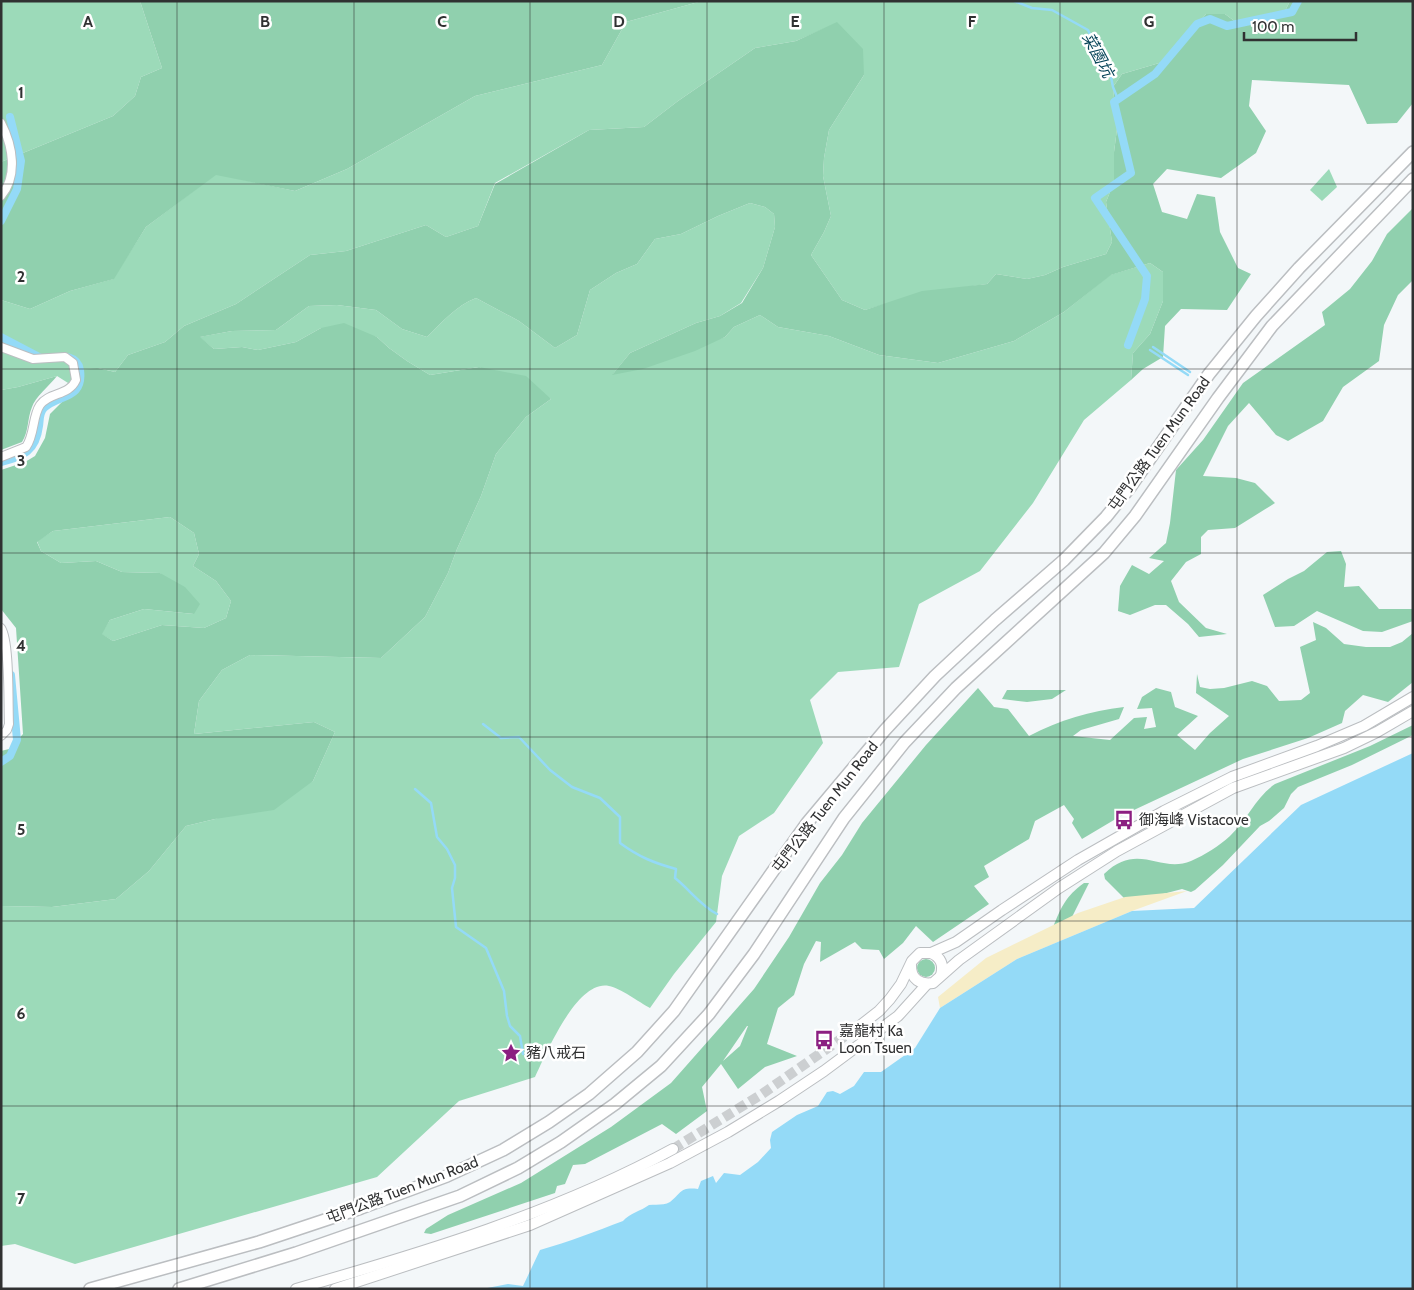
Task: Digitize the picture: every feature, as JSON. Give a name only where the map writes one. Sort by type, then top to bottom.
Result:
[{"type":"highway","name":"屯門公路 Tuen Mun Road","points":[[90,1289],[259,1242],[362,1208],[447,1176],[503,1150],[549,1122],[596,1088],[637,1052],[674,1011],[807,823],[886,730],[935,676],[995,620],[1064,560],[1106,517],[1135,481],[1209,374],[1256,316],[1299,268],[1413,152]]},
{"type":"highway","name":"屯門公路 Tuen Mun Road","points":[[179,1289],[296,1253],[460,1196],[518,1168],[561,1142],[615,1104],[661,1066],[721,999],[754,954],[844,818],[904,743],[956,688],[1104,553],[1135,516],[1218,398],[1272,326],[1413,179]]},
{"type":"main road","points":[[861,1025],[880,1011],[890,999],[916,956],[920,953],[931,952],[956,942],[1078,860],[1164,811],[1232,777],[1364,726],[1413,697]]},
{"type":"main road","points":[[296,1289],[530,1225],[670,1163],[728,1132],[779,1101],[898,1016],[927,984],[937,980],[959,960],[1059,888],[1117,851],[1233,788],[1323,756],[1360,740],[1413,711]]},
{"type":"main road","points":[[931,952],[941,961],[941,975]]},
{"type":"main road","points":[[911,966],[913,976],[922,983],[927,984]]},
{"type":"main road","points":[[335,1289],[458,1240],[530,1214],[591,1188],[673,1149]]},
{"type":"street","points":[[1,124],[12,152],[12,176],[1,196]]},
{"type":"street","points":[[1,346],[33,359],[65,357],[73,364],[76,380],[70,389],[42,403],[38,410],[33,435],[26,447],[1,457]]},
{"type":"street","points":[[1,628],[4,632],[6,654],[9,724],[7,730],[1,736]]},
{"type":"green space","points":[[1,1],[140,1],[162,68],[141,77],[135,96],[113,116],[1,162]]},
{"type":"green space","points":[[140,1],[702,1],[626,22],[602,65],[475,96],[347,169],[295,191],[216,175],[146,227],[114,279],[70,291],[30,309],[1,300],[1,162],[113,116],[135,96],[141,77],[162,68]]},
{"type":"green space","points":[[702,1],[1290,1],[1282,17],[1262,19],[1241,26],[1225,14],[1206,14],[1166,61],[1122,74],[1113,87],[1117,129],[1114,152],[1114,182],[1106,202],[1112,242],[1106,254],[1063,267],[1045,275],[1027,279],[996,274],[987,284],[892,302],[865,310],[842,300],[811,255],[831,216],[823,176],[829,130],[864,75],[837,23],[796,41],[755,48],[644,127],[589,130],[495,183],[478,226],[446,237],[426,225],[346,251],[310,255],[236,304],[184,326],[165,342],[128,355],[115,372],[98,368],[76,388],[57,376],[1,390],[1,300],[30,309],[70,291],[113,279],[146,227],[216,174],[295,191],[347,169],[475,96],[602,65],[626,22]]},
{"type":"green space","points":[[1290,1],[1413,1],[1413,103],[1397,123],[1367,124],[1349,85],[1252,80],[1249,106],[1266,131],[1256,153],[1221,178],[1167,169],[1153,184],[1162,212],[1187,219],[1197,194],[1215,197],[1220,232],[1238,268],[1251,274],[1227,310],[1181,309],[1165,326],[1163,357],[1143,369],[1131,380],[1133,353],[1150,334],[1163,301],[1163,272],[1150,263],[1111,275],[1064,312],[1014,341],[938,363],[879,355],[829,336],[778,327],[760,315],[734,327],[725,337],[695,351],[643,369],[612,375],[630,353],[696,323],[720,316],[742,303],[763,268],[775,227],[774,214],[765,207],[750,203],[681,234],[655,239],[637,264],[616,273],[590,290],[577,335],[555,348],[519,321],[476,298],[456,310],[427,337],[402,329],[376,310],[337,305],[309,306],[276,330],[232,331],[200,337],[214,349],[242,347],[258,350],[296,342],[321,328],[344,323],[377,337],[407,361],[430,375],[479,367],[526,376],[551,399],[526,417],[496,454],[481,496],[448,573],[425,617],[381,658],[250,655],[222,670],[199,701],[194,734],[314,722],[335,732],[313,781],[274,810],[215,819],[186,826],[149,871],[116,899],[52,907],[1,906],[1,751],[9,749],[23,734],[16,628],[1,609],[1,470],[25,462],[35,456],[45,438],[50,414],[76,388],[83,370],[98,368],[115,372],[128,355],[165,342],[184,326],[236,304],[310,255],[346,251],[426,225],[446,237],[478,226],[495,184],[589,130],[644,127],[755,48],[796,41],[837,22],[863,49],[864,75],[829,130],[823,176],[831,216],[811,255],[842,300],[865,310],[922,291],[987,284],[996,274],[1027,279],[1045,275],[1063,267],[1106,254],[1112,242],[1106,202],[1114,182],[1114,152],[1117,129],[1113,87],[1122,74],[1166,61],[1206,14],[1225,14],[1241,26],[1262,19],[1282,17]],"holes":[[[170,517],[194,533],[199,554],[193,566],[216,581],[231,601],[226,618],[204,628],[162,625],[113,641],[102,634],[110,620],[144,609],[194,614],[200,604],[185,587],[160,573],[122,572],[96,561],[61,563],[41,551],[37,542],[53,531]]]},
{"type":"green space","points":[[1329,169],[1337,187],[1322,201],[1310,190]]},
{"type":"green space","points":[[750,203],[765,207],[774,214],[775,227],[763,268],[741,303],[720,316],[696,323],[630,353],[613,374],[725,337],[734,327],[760,315],[778,327],[829,336],[879,355],[938,363],[1014,341],[1064,312],[1110,275],[1150,263],[1163,272],[1163,301],[1150,334],[1133,353],[1131,380],[1084,420],[1033,503],[980,571],[919,604],[899,667],[838,672],[810,700],[823,743],[774,813],[739,836],[722,876],[716,922],[674,974],[650,1008],[624,992],[609,986],[597,987],[585,994],[564,1020],[535,1077],[459,1101],[377,1177],[75,1264],[15,1244],[1,1246],[1,906],[52,907],[116,899],[149,871],[186,826],[215,819],[313,781],[335,732],[314,722],[194,734],[199,701],[222,670],[250,655],[381,658],[425,617],[448,573],[481,496],[496,454],[526,417],[551,399],[479,367],[430,375],[407,361],[377,337],[321,328],[296,342],[258,350],[242,347],[214,349],[199,337],[232,331],[276,330],[309,306],[337,305],[376,310],[402,329],[427,337],[456,310],[476,298],[519,321],[555,348],[577,335],[590,290],[616,273],[637,264],[655,239],[681,234]]},
{"type":"green space","points":[[1413,208],[1413,280],[1398,295],[1384,325],[1379,361],[1343,387],[1323,421],[1288,441],[1276,435],[1249,403],[1228,426],[1203,476],[1236,478],[1255,483],[1275,503],[1235,528],[1208,530],[1201,537],[1201,554],[1186,562],[1171,581],[1179,602],[1206,628],[1227,634],[1199,637],[1188,624],[1166,605],[1155,605],[1130,615],[1118,611],[1120,586],[1132,565],[1149,574],[1164,561],[1149,558],[1166,543],[1176,470],[1203,440],[1243,383],[1325,325],[1322,312],[1350,289],[1372,261],[1387,234]]},
{"type":"green space","points":[[57,376],[34,403],[22,442],[1,450],[1,390]]},
{"type":"green space","points":[[170,517],[194,533],[199,554],[193,566],[216,581],[231,601],[226,618],[204,628],[162,625],[113,641],[101,634],[110,620],[144,609],[194,614],[160,573],[122,572],[96,561],[61,563],[41,551],[37,541],[53,531]]},
{"type":"green space","points":[[1341,551],[1346,564],[1344,587],[1359,586],[1379,609],[1413,609],[1413,621],[1382,632],[1363,631],[1317,611],[1294,626],[1275,627],[1263,595],[1304,571],[1327,552]]},
{"type":"green space","points":[[1313,622],[1326,628],[1344,644],[1366,647],[1390,647],[1402,642],[1413,633],[1413,682],[1388,702],[1363,695],[1345,711],[1342,723],[1308,738],[1243,759],[1119,817],[1082,839],[1072,823],[1074,819],[1064,805],[1035,821],[1029,839],[984,866],[989,877],[974,886],[989,904],[933,942],[916,926],[903,943],[884,959],[879,950],[862,949],[855,942],[820,962],[821,942],[816,941],[804,964],[794,995],[778,1008],[767,1044],[797,1056],[765,1067],[738,1089],[721,1064],[702,1087],[707,1111],[676,1134],[662,1124],[585,1164],[573,1165],[565,1184],[557,1186],[555,1193],[431,1234],[424,1233],[426,1229],[448,1215],[521,1183],[611,1127],[671,1083],[754,989],[789,937],[820,883],[842,855],[862,823],[926,745],[978,688],[994,707],[1008,709],[1029,736],[1075,717],[1124,707],[1119,719],[1081,730],[1073,736],[1110,740],[1134,718],[1147,717],[1144,729],[1156,727],[1152,708],[1137,709],[1142,697],[1156,688],[1171,692],[1175,707],[1198,716],[1177,735],[1195,750],[1229,716],[1196,693],[1197,674],[1200,687],[1210,689],[1224,688],[1252,681],[1267,686],[1279,701],[1301,700],[1310,693],[1300,647],[1316,640]],"holes":[[[748,1026],[740,1046],[723,1061]]]},
{"type":"green space","points":[[1007,690],[1066,690],[1052,699],[1027,702],[1002,699]]},
{"type":"green space","points":[[1413,725],[1413,735],[1352,765],[1298,787],[1291,794],[1284,808],[1260,826],[1223,865],[1191,892],[1182,889],[1129,903],[1105,879],[1104,874],[1116,864],[1128,860],[1138,859],[1180,864],[1196,859],[1217,847],[1230,836],[1262,795],[1275,784],[1370,746]]},
{"type":"green space","points":[[1084,883],[1089,883],[1069,923],[1053,927],[1065,902]]},
{"type":"green space","points":[[926,959],[932,962],[935,968],[932,974],[926,977],[920,974],[917,968],[920,962]]},
{"type":"sand","points":[[1187,891],[1132,911],[1017,959],[940,1008],[938,997],[986,958],[1078,913],[1125,897]]},
{"type":"water","points":[[1413,753],[1413,1289],[482,1289],[508,1284],[523,1286],[540,1250],[623,1221],[649,1205],[668,1203],[681,1191],[698,1189],[701,1181],[713,1176],[716,1183],[724,1173],[740,1175],[758,1162],[771,1148],[772,1132],[797,1115],[818,1106],[827,1092],[833,1091],[840,1094],[854,1086],[864,1072],[881,1072],[915,1048],[940,1008],[1017,959],[1132,911],[1194,908],[1301,805]]},
{"type":"waterway","name":"菜園坑","points":[[1014,1],[1032,8],[1052,10],[1088,30],[1103,63],[1110,72],[1117,97]]},
{"type":"waterway","points":[[1128,345],[1145,299],[1147,276],[1095,198],[1131,173],[1114,102],[1155,74],[1197,24],[1210,19],[1227,26],[1292,12],[1298,1]]},
{"type":"waterway","points":[[1,221],[17,189],[21,161],[10,117]]},
{"type":"waterway","points":[[1,337],[44,358]]},
{"type":"waterway","points":[[1153,347],[1190,372]]},
{"type":"waterway","points":[[1150,350],[1188,375]]},
{"type":"waterway","points":[[1,462],[16,458],[27,452],[35,441],[42,410],[74,392],[78,387],[80,380],[79,368],[76,362],[68,357]]},
{"type":"waterway","points":[[1,762],[10,756],[17,740],[11,675]]},
{"type":"waterway","points":[[483,724],[501,738],[519,737],[550,770],[572,787],[600,798],[620,817],[620,843],[647,859],[676,869],[675,878],[705,906],[717,914]]},
{"type":"waterway","points":[[415,789],[431,803],[437,837],[447,849],[455,865],[455,878],[452,888],[456,927],[486,948],[504,991],[510,1026],[520,1036],[523,1054]]},
{"type":"tunnel","points":[[673,1149],[762,1094],[861,1025]]},
{"type":"place","name":"御海峰 Vistacove","points":[[1124,820]]},
{"type":"place","name":"嘉龍村 Ka Loon Tsuen","points":[[824,1040]]},
{"type":"place","name":"豬八戒石","points":[[511,1053]]}]
